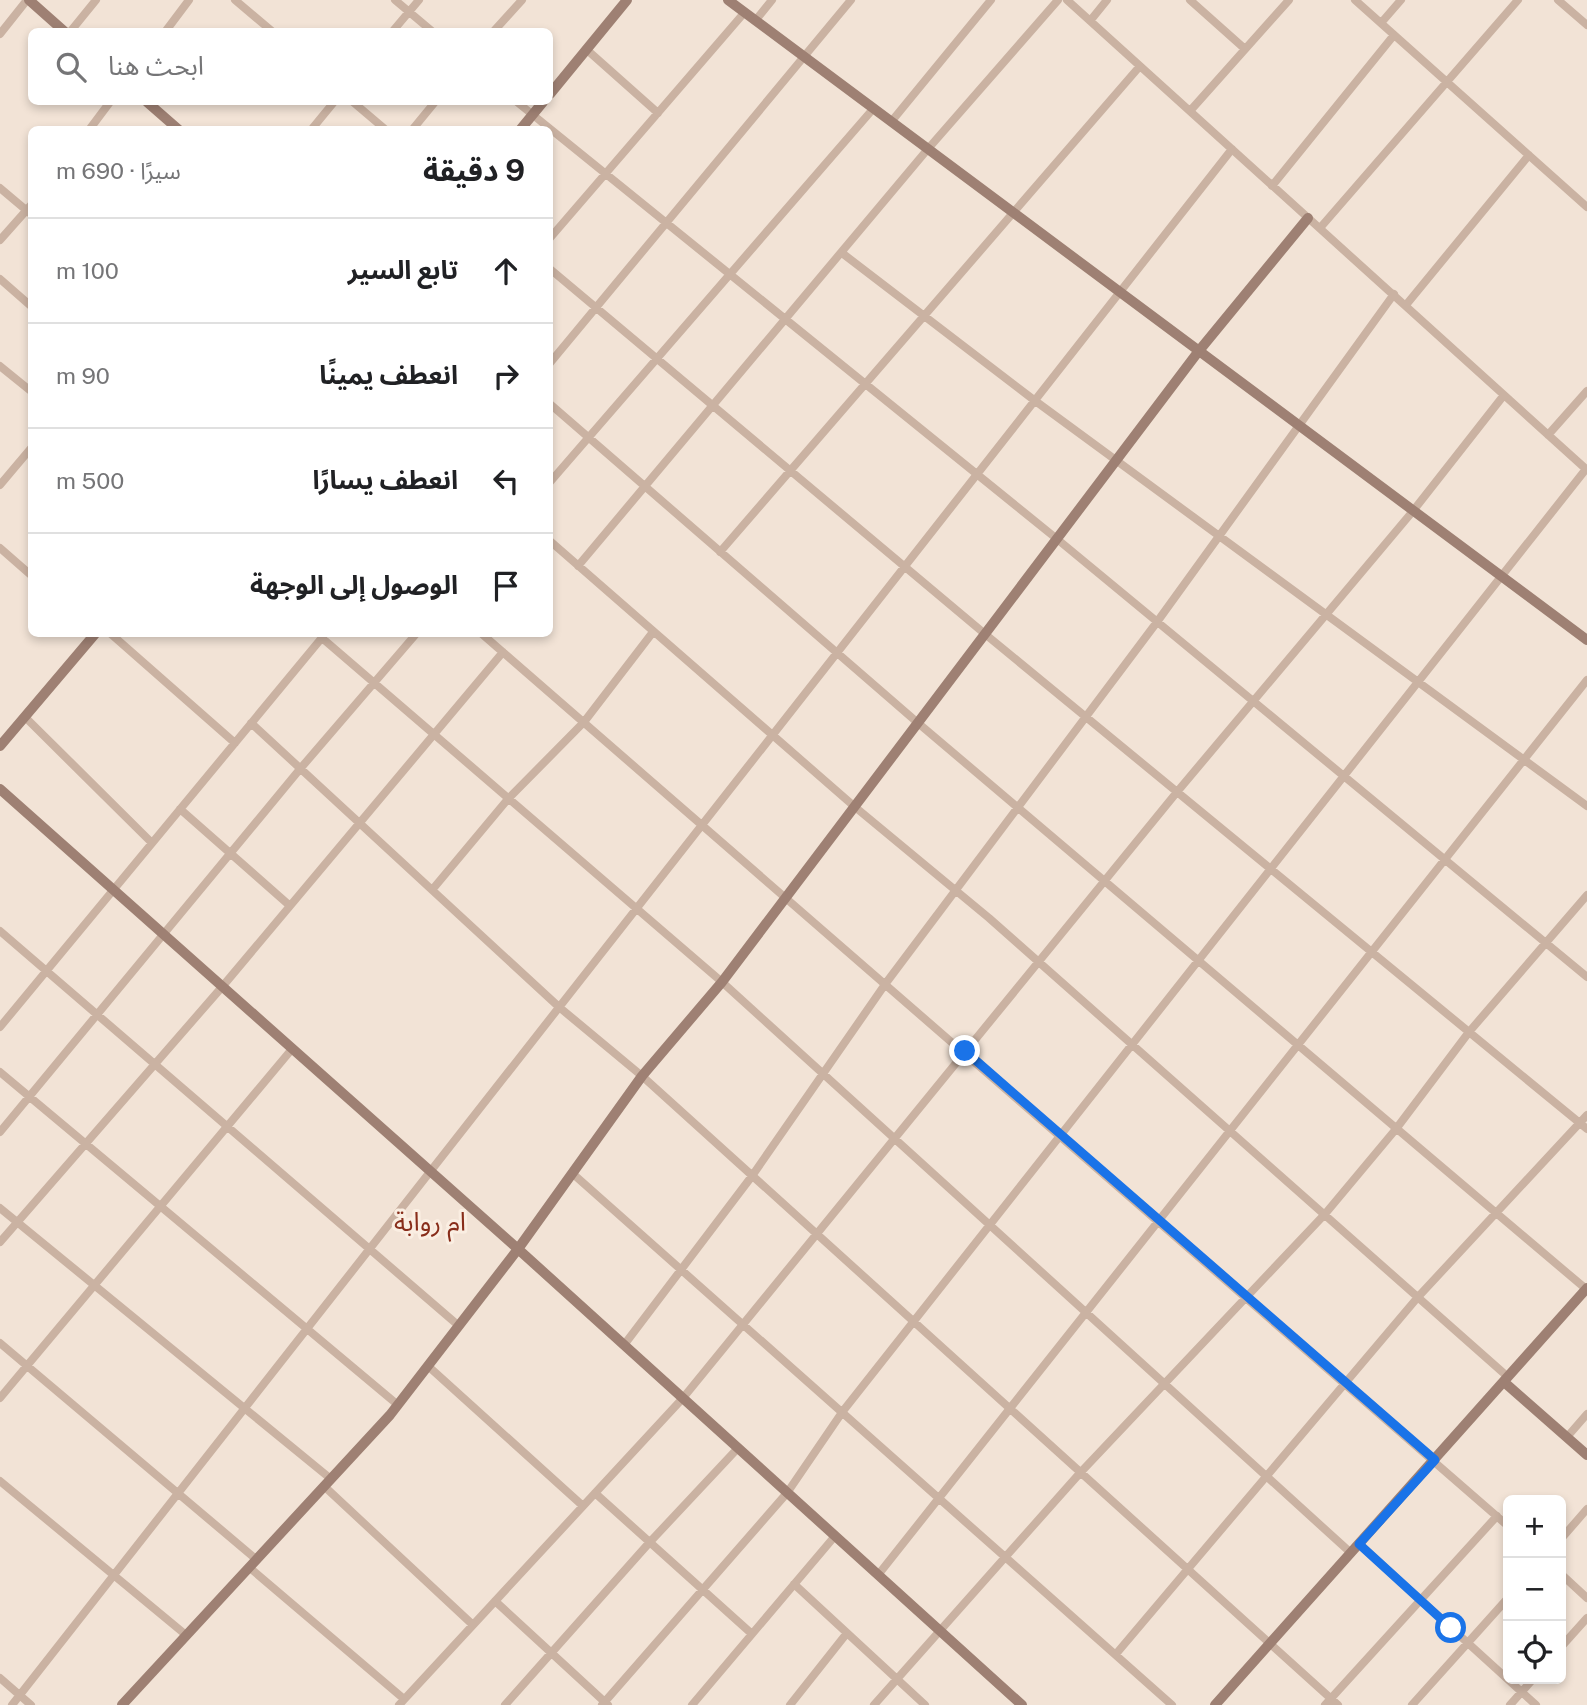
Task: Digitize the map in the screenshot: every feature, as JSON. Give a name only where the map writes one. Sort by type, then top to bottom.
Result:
[{"type":"street","points":[[0,34],[28,0],[62,28]]},
{"type":"street","points":[[71,28],[96,0]]},
{"type":"street","points":[[168,28],[189,0]]},
{"type":"street","points":[[235,0],[268,28]]},
{"type":"street","points":[[395,0],[428,28]]},
{"type":"street","points":[[396,28],[419,0]]},
{"type":"street","points":[[497,28],[522,0]]},
{"type":"street","points":[[553,90],[627,0]]},
{"type":"street","points":[[728,0],[1587,640]]},
{"type":"street","points":[[755,21],[772,0]]},
{"type":"street","points":[[553,359],[851,0]]},
{"type":"street","points":[[891,122],[991,0]]},
{"type":"street","points":[[578,566],[928,149],[1058,0]]},
{"type":"street","points":[[495,1601],[605,1704],[787,1493],[843,1411],[1063,1136],[1269,868],[1345,777],[1587,470],[1067,0]]},
{"type":"street","points":[[1090,21],[1107,0]]},
{"type":"street","points":[[1191,0],[1245,49]]},
{"type":"street","points":[[1190,111],[1289,0]]},
{"type":"street","points":[[1355,0],[1587,207]]},
{"type":"street","points":[[1381,23],[1401,0]]},
{"type":"street","points":[[1320,228],[1518,0]]},
{"type":"street","points":[[1558,0],[1587,25]]},
{"type":"street","points":[[553,234],[744,12]]},
{"type":"street","points":[[1272,186],[1394,35]]},
{"type":"street","points":[[586,49],[657,113]]},
{"type":"street","points":[[720,552],[1140,66]]},
{"type":"street","points":[[92,126],[108,105]]},
{"type":"street","points":[[150,105],[174,126]]},
{"type":"street","points":[[314,126],[332,105]]},
{"type":"street","points":[[357,105],[381,126]]},
{"type":"street","points":[[415,126],[433,105]]},
{"type":"street","points":[[521,105],[548,126]]},
{"type":"street","points":[[523,126],[540,105]]},
{"type":"street","points":[[553,478],[873,109]]},
{"type":"street","points":[[553,130],[1057,539],[1587,977]]},
{"type":"street","points":[[12,1705],[1232,149]]},
{"type":"street","points":[[1406,305],[1529,155]]},
{"type":"street","points":[[0,188],[28,209]]},
{"type":"street","points":[[0,240],[28,212]]},
{"type":"street","points":[[122,1705],[398,1405],[518,1249],[642,1076],[722,982],[1198,352],[1308,218]]},
{"type":"street","points":[[842,253],[1034,400],[1587,806]]},
{"type":"street","points":[[553,272],[985,634],[1583,1126]]},
{"type":"street","points":[[0,279],[28,304]]},
{"type":"street","points":[[624,1345],[752,1176],[886,983],[1157,622],[1394,294]]},
{"type":"street","points":[[0,366],[28,389]]},
{"type":"street","points":[[1548,435],[1587,391]]},
{"type":"street","points":[[0,1343],[179,1493],[402,1702],[683,1398],[814,1233],[895,1140],[1177,792],[1413,511],[1504,395]]},
{"type":"street","points":[[553,407],[918,723],[1586,1289],[1215,1705]]},
{"type":"street","points":[[0,485],[28,452]]},
{"type":"street","points":[[553,544],[855,807],[1040,962],[1418,1297],[1587,1455]]},
{"type":"street","points":[[0,548],[28,572]]},
{"type":"street","points":[[432,890],[508,799],[583,722],[653,632]]},
{"type":"street","points":[[0,746],[92,637]]},
{"type":"street","points":[[114,637],[235,743]]},
{"type":"street","points":[[0,1027],[323,637]]},
{"type":"street","points":[[325,637],[373,683],[722,982],[1265,1476],[1419,1599],[1536,1705]]},
{"type":"street","points":[[0,1132],[300,769],[413,637]]},
{"type":"street","points":[[486,637],[1063,1136],[1503,1521]]},
{"type":"street","points":[[0,1242],[222,987],[503,652]]},
{"type":"street","points":[[878,1574],[1587,680]]},
{"type":"street","points":[[25,717],[152,843]]},
{"type":"street","points":[[251,723],[559,1007],[642,1076],[1270,1644],[1331,1703],[1419,1599],[1497,1516]]},
{"type":"street","points":[[0,789],[518,1249],[1022,1705]]},
{"type":"street","points":[[180,809],[289,905]]},
{"type":"street","points":[[874,1705],[1080,1473],[1325,1214],[1396,1129],[1469,1032],[1587,895]]},
{"type":"street","points":[[0,931],[459,1326]]},
{"type":"street","points":[[0,1398],[162,1208],[292,1049]]},
{"type":"street","points":[[0,1072],[398,1405]]},
{"type":"street","points":[[1116,1654],[1418,1297],[1495,1213],[1583,1126],[1587,1115]]},
{"type":"street","points":[[572,1174],[743,1322],[1172,1705]]},
{"type":"street","points":[[0,1208],[245,1409],[328,1483],[473,1625]]},
{"type":"street","points":[[428,1366],[583,1506]]},
{"type":"street","points":[[1567,1437],[1587,1414]]},
{"type":"street","points":[[505,1705],[649,1543],[738,1448]]},
{"type":"street","points":[[0,1481],[186,1635]]},
{"type":"street","points":[[595,1493],[752,1634]]},
{"type":"street","points":[[1566,1533],[1587,1509]]},
{"type":"street","points":[[692,1705],[835,1536]]},
{"type":"street","points":[[1566,1579],[1587,1598]]},
{"type":"street","points":[[794,1584],[925,1705]]},
{"type":"street","points":[[1412,1705],[1503,1604]]},
{"type":"street","points":[[1566,1641],[1587,1618]]},
{"type":"street","points":[[790,1705],[847,1633]]},
{"type":"street","points":[[0,1678],[31,1705]]},
{"type":"street","points":[[1510,1705],[1529,1684]]},
{"type":"district","name":"ام روابة","points":[[430,1221]]},
{"type":"route","points":[[965,1051],[1435,1460],[1359,1544],[1451,1628]]}]
